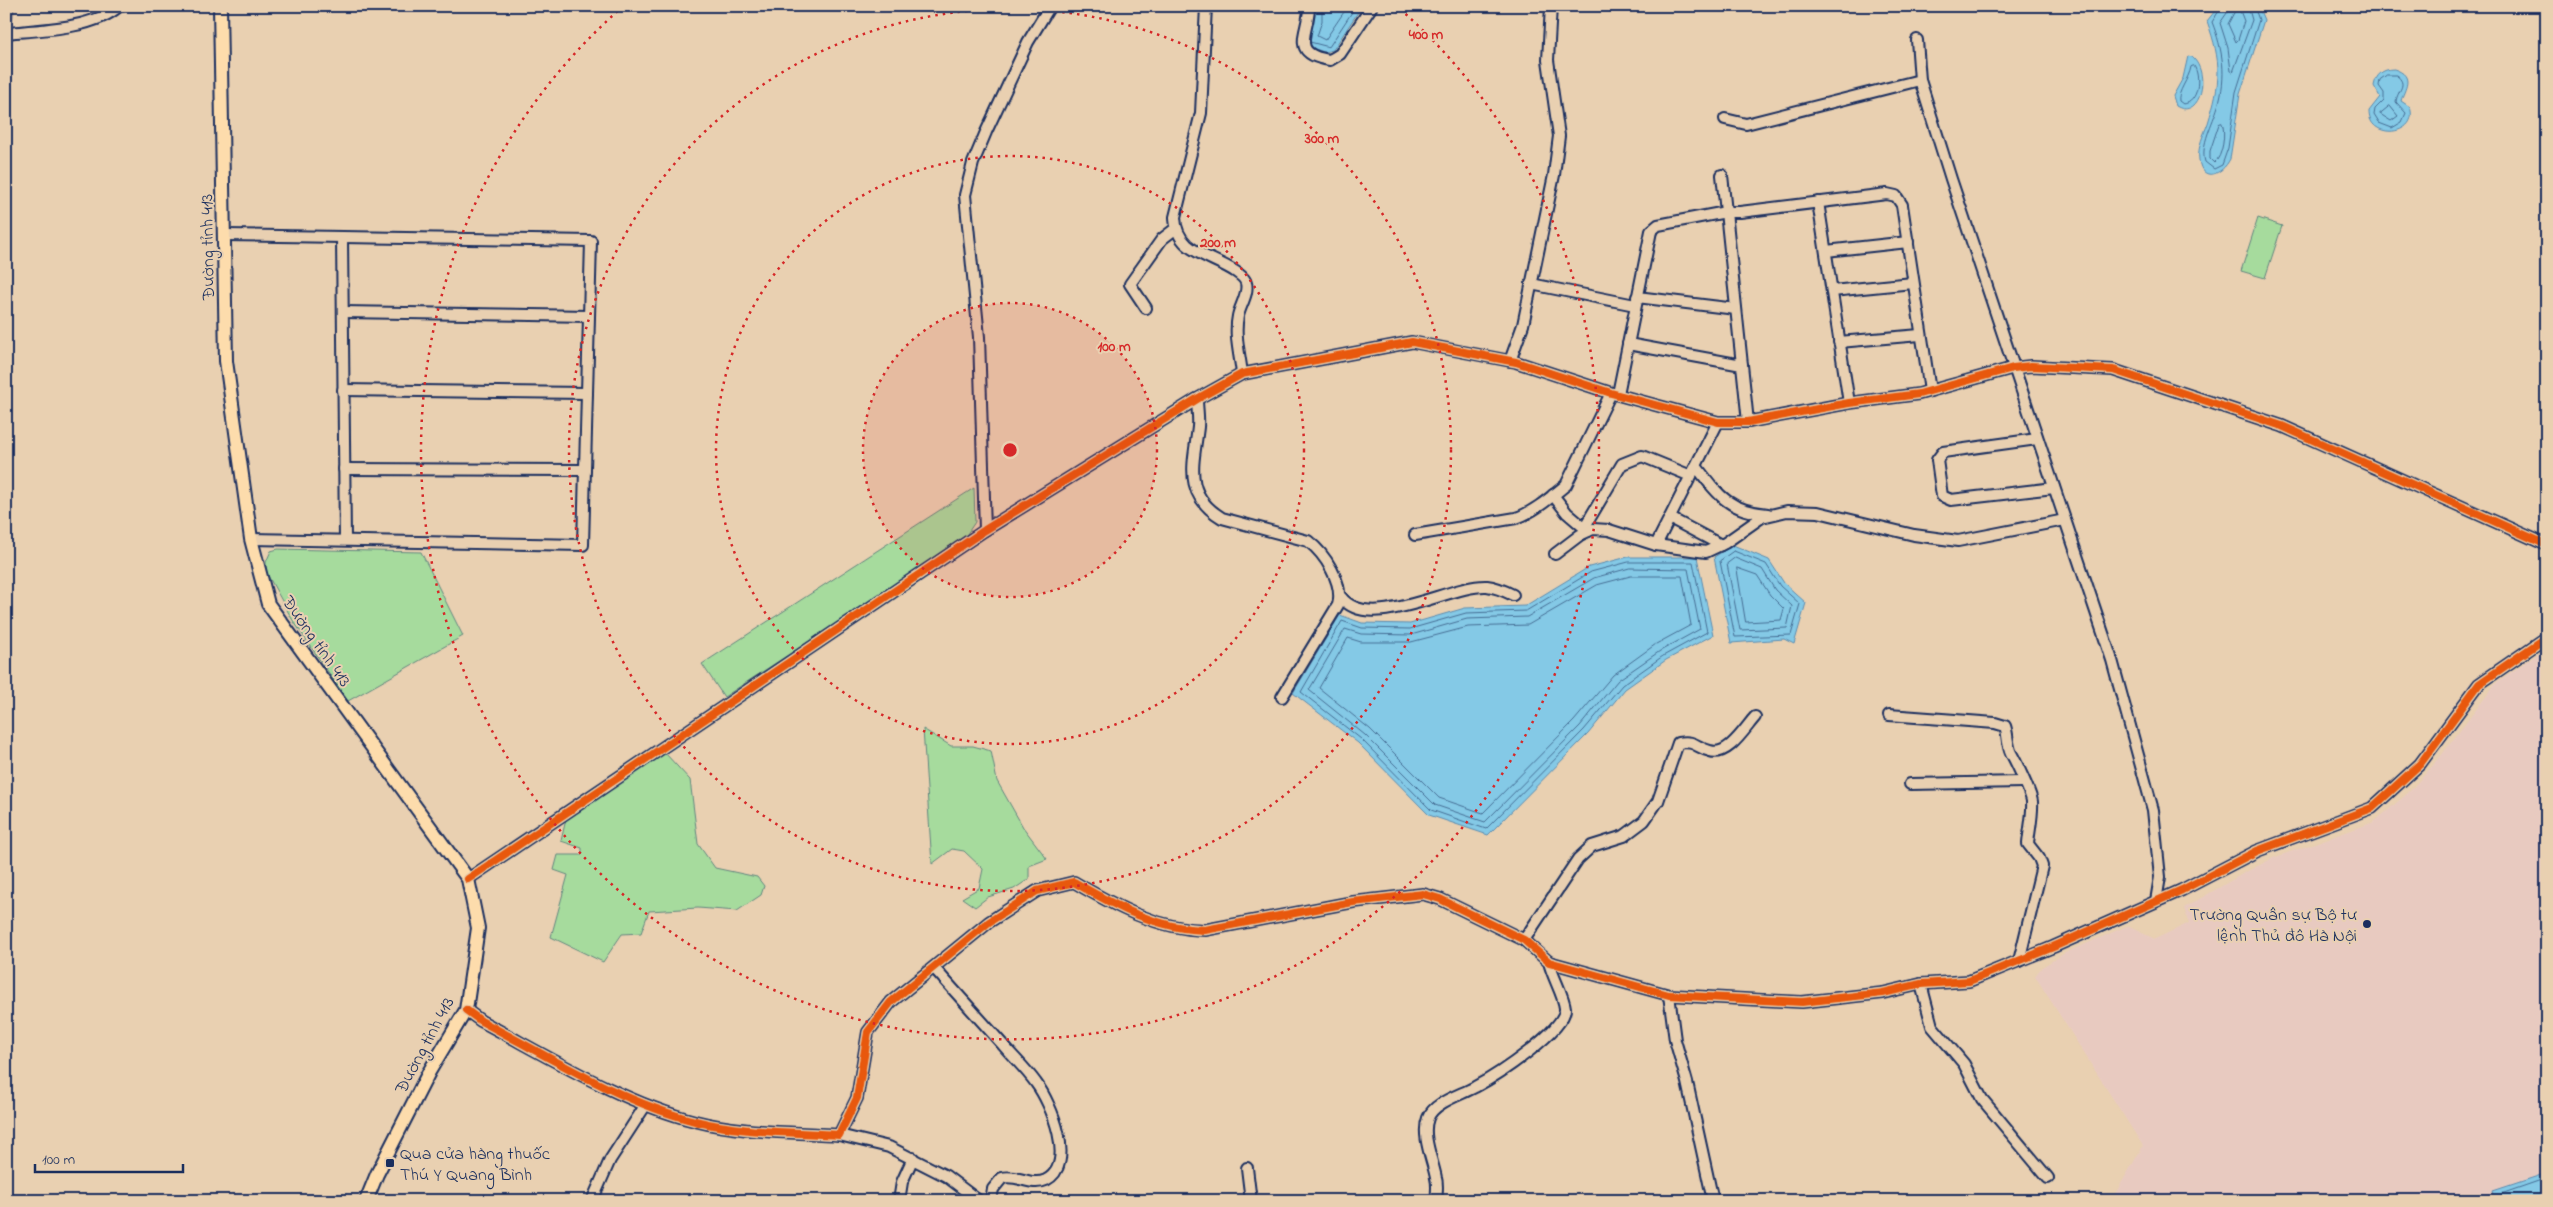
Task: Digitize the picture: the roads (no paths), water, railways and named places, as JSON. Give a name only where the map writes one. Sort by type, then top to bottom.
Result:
[{"type":"main road","name":"Đường tỉnh 413","points":[[220,6],[226,361],[251,539],[268,604],[468,879],[478,928],[466,1010],[429,1072],[377,1174],[366,1201]]},
{"type":"street","points":[[6,20],[7,6]]},
{"type":"street","points":[[6,33],[88,22],[102,17],[119,6]]},
{"type":"street","points":[[985,530],[979,337],[964,195],[973,163],[986,132],[1028,42],[1050,6]]},
{"type":"street","points":[[1206,6],[1200,113],[1175,217],[1176,229],[1181,240],[1188,246],[1226,266],[1243,277],[1246,282],[1247,288],[1238,317],[1237,331],[1242,374]]},
{"type":"street","points":[[1309,6],[1310,18],[1302,40],[1304,46],[1316,56],[1330,60],[1340,54],[1372,6]]},
{"type":"street","points":[[1510,361],[1523,325],[1554,175],[1559,136],[1548,60],[1551,6]]},
{"type":"street","points":[[1917,40],[1920,80],[2013,368],[2112,660],[2153,810],[2160,877],[2156,901]]},
{"type":"street","points":[[1725,119],[1746,124],[1920,80]]},
{"type":"street","points":[[1722,176],[1748,422]]},
{"type":"street","points":[[1416,535],[1526,515],[1566,485],[1614,393],[1628,344],[1649,236],[1653,228],[1726,212],[1740,212],[1887,194],[1896,196],[1902,205],[1920,335],[1930,391]]},
{"type":"street","points":[[1818,202],[1848,402]]},
{"type":"street","points":[[1146,308],[1130,284],[1162,239],[1176,229]]},
{"type":"street","points":[[225,236],[592,241],[583,544],[251,539]]},
{"type":"street","points":[[342,237],[344,540]]},
{"type":"street","points":[[1826,251],[1908,242]]},
{"type":"street","points":[[1832,292],[1913,283]]},
{"type":"street","points":[[1531,284],[1636,301],[1736,309]]},
{"type":"street","points":[[342,312],[589,316]]},
{"type":"street","points":[[1840,342],[1920,335]]},
{"type":"street","points":[[468,879],[985,530],[1197,399],[1242,374],[1412,342],[1510,361],[1718,422],[1748,422],[1848,402],[1930,391],[2013,368],[2031,366],[2113,370],[2282,426],[2547,545]]},
{"type":"street","points":[[1628,344],[1742,365]]},
{"type":"street","points":[[343,390],[587,393]]},
{"type":"street","points":[[1197,399],[1198,426],[1191,473],[1198,492],[1209,510],[1222,518],[1308,541],[1318,548],[1326,559],[1341,597],[1346,603],[1356,608],[1391,610],[1471,588],[1488,586],[1513,595]]},
{"type":"street","points":[[1656,545],[1718,422]]},
{"type":"street","points":[[2037,439],[1943,452],[1937,460],[1942,496],[1951,500],[2054,488]]},
{"type":"street","points":[[1555,554],[1586,530],[1622,464],[1642,456],[1691,476]]},
{"type":"street","points":[[1696,466],[1720,495],[1735,508],[1749,512],[1771,514]]},
{"type":"street","points":[[344,469],[585,470]]},
{"type":"street","points":[[1553,496],[1567,513],[1586,530],[1609,530],[1656,545],[1706,552],[1721,545],[1756,520],[1771,514],[1788,511],[1818,512],[1914,535],[1958,541],[2065,520]]},
{"type":"street","points":[[1670,518],[1721,545]]},
{"type":"street","points":[[1282,697],[1341,597]]},
{"type":"street","points":[[839,1135],[856,1098],[868,1032],[891,1002],[989,922],[1037,891],[1074,882],[1111,904],[1182,929],[1205,930],[1353,902],[1423,894],[1440,899],[1524,940],[1549,962],[1670,995],[1802,1002],[1883,993],[1921,984],[1969,981],[2156,901],[2257,851],[2372,808],[2420,764],[2478,684],[2547,637]]},
{"type":"street","points":[[1890,715],[2001,724],[2005,726],[2009,748],[2018,763],[2023,782],[2032,803],[2028,844],[2039,858],[2042,866],[2019,961]]},
{"type":"street","points":[[1524,940],[1578,859],[1592,846],[1624,836],[1644,821],[1658,801],[1678,743],[1690,741],[1711,752],[1720,752],[1729,746],[1755,717]]},
{"type":"street","points":[[1910,784],[2023,782]]},
{"type":"street","points":[[1436,1201],[1437,1178],[1426,1126],[1428,1117],[1439,1106],[1476,1087],[1514,1062],[1557,1028],[1564,1015],[1565,1008],[1552,978],[1549,962]]},
{"type":"street","points":[[934,968],[1036,1082],[1052,1114],[1058,1135],[1061,1158],[1054,1174],[1046,1180],[1034,1183],[1014,1176],[1002,1178],[993,1189],[990,1201]]},
{"type":"street","points":[[1921,984],[1930,1020],[1936,1032],[1964,1064],[1982,1099],[2048,1178]]},
{"type":"street","points":[[1670,995],[1674,1040],[1687,1082],[1713,1201]]},
{"type":"street","points":[[466,1010],[481,1021],[645,1106],[696,1122],[839,1135],[889,1147],[946,1176],[979,1201]]},
{"type":"street","points":[[592,1201],[610,1160],[645,1106]]},
{"type":"street","points":[[899,1201],[902,1182],[913,1158]]},
{"type":"street","points":[[1247,1168],[1252,1201]]},
{"type":"water","points":[[1311,6],[1362,6],[1333,50],[1324,52],[1307,46]]},
{"type":"water","points":[[2219,6],[2258,6],[2264,20],[2240,94],[2230,159],[2222,169],[2213,174],[2208,174],[2201,167],[2199,150],[2212,108],[2218,72],[2215,49],[2207,21]]},
{"type":"water","points":[[2188,56],[2192,57],[2198,64],[2202,83],[2197,101],[2192,107],[2185,109],[2176,106],[2173,96],[2183,78]]},
{"type":"water","points":[[2394,69],[2405,75],[2407,79],[2401,101],[2410,107],[2411,117],[2408,124],[2401,129],[2384,131],[2376,127],[2371,121],[2369,111],[2380,97],[2374,86],[2376,79],[2383,71]]},
{"type":"water","points":[[1733,545],[1769,560],[1784,583],[1806,603],[1794,644],[1784,639],[1731,643],[1714,557]]},
{"type":"water","points":[[1628,557],[1697,557],[1713,635],[1666,660],[1625,689],[1588,734],[1488,835],[1429,815],[1358,743],[1293,693],[1340,615],[1362,623],[1410,624],[1465,608],[1525,606],[1589,567]]},
{"type":"water","points":[[2547,1173],[2547,1201],[2496,1201],[2493,1191]]},
{"type":"place","name":"Trường Quân sự Bộ tư lệnh Thủ đô Hà Nội","points":[[2367,924]]},
{"type":"place","name":"Qua cửa hàng thuốc Thú Y Quang Bình","points":[[390,1163]]}]
